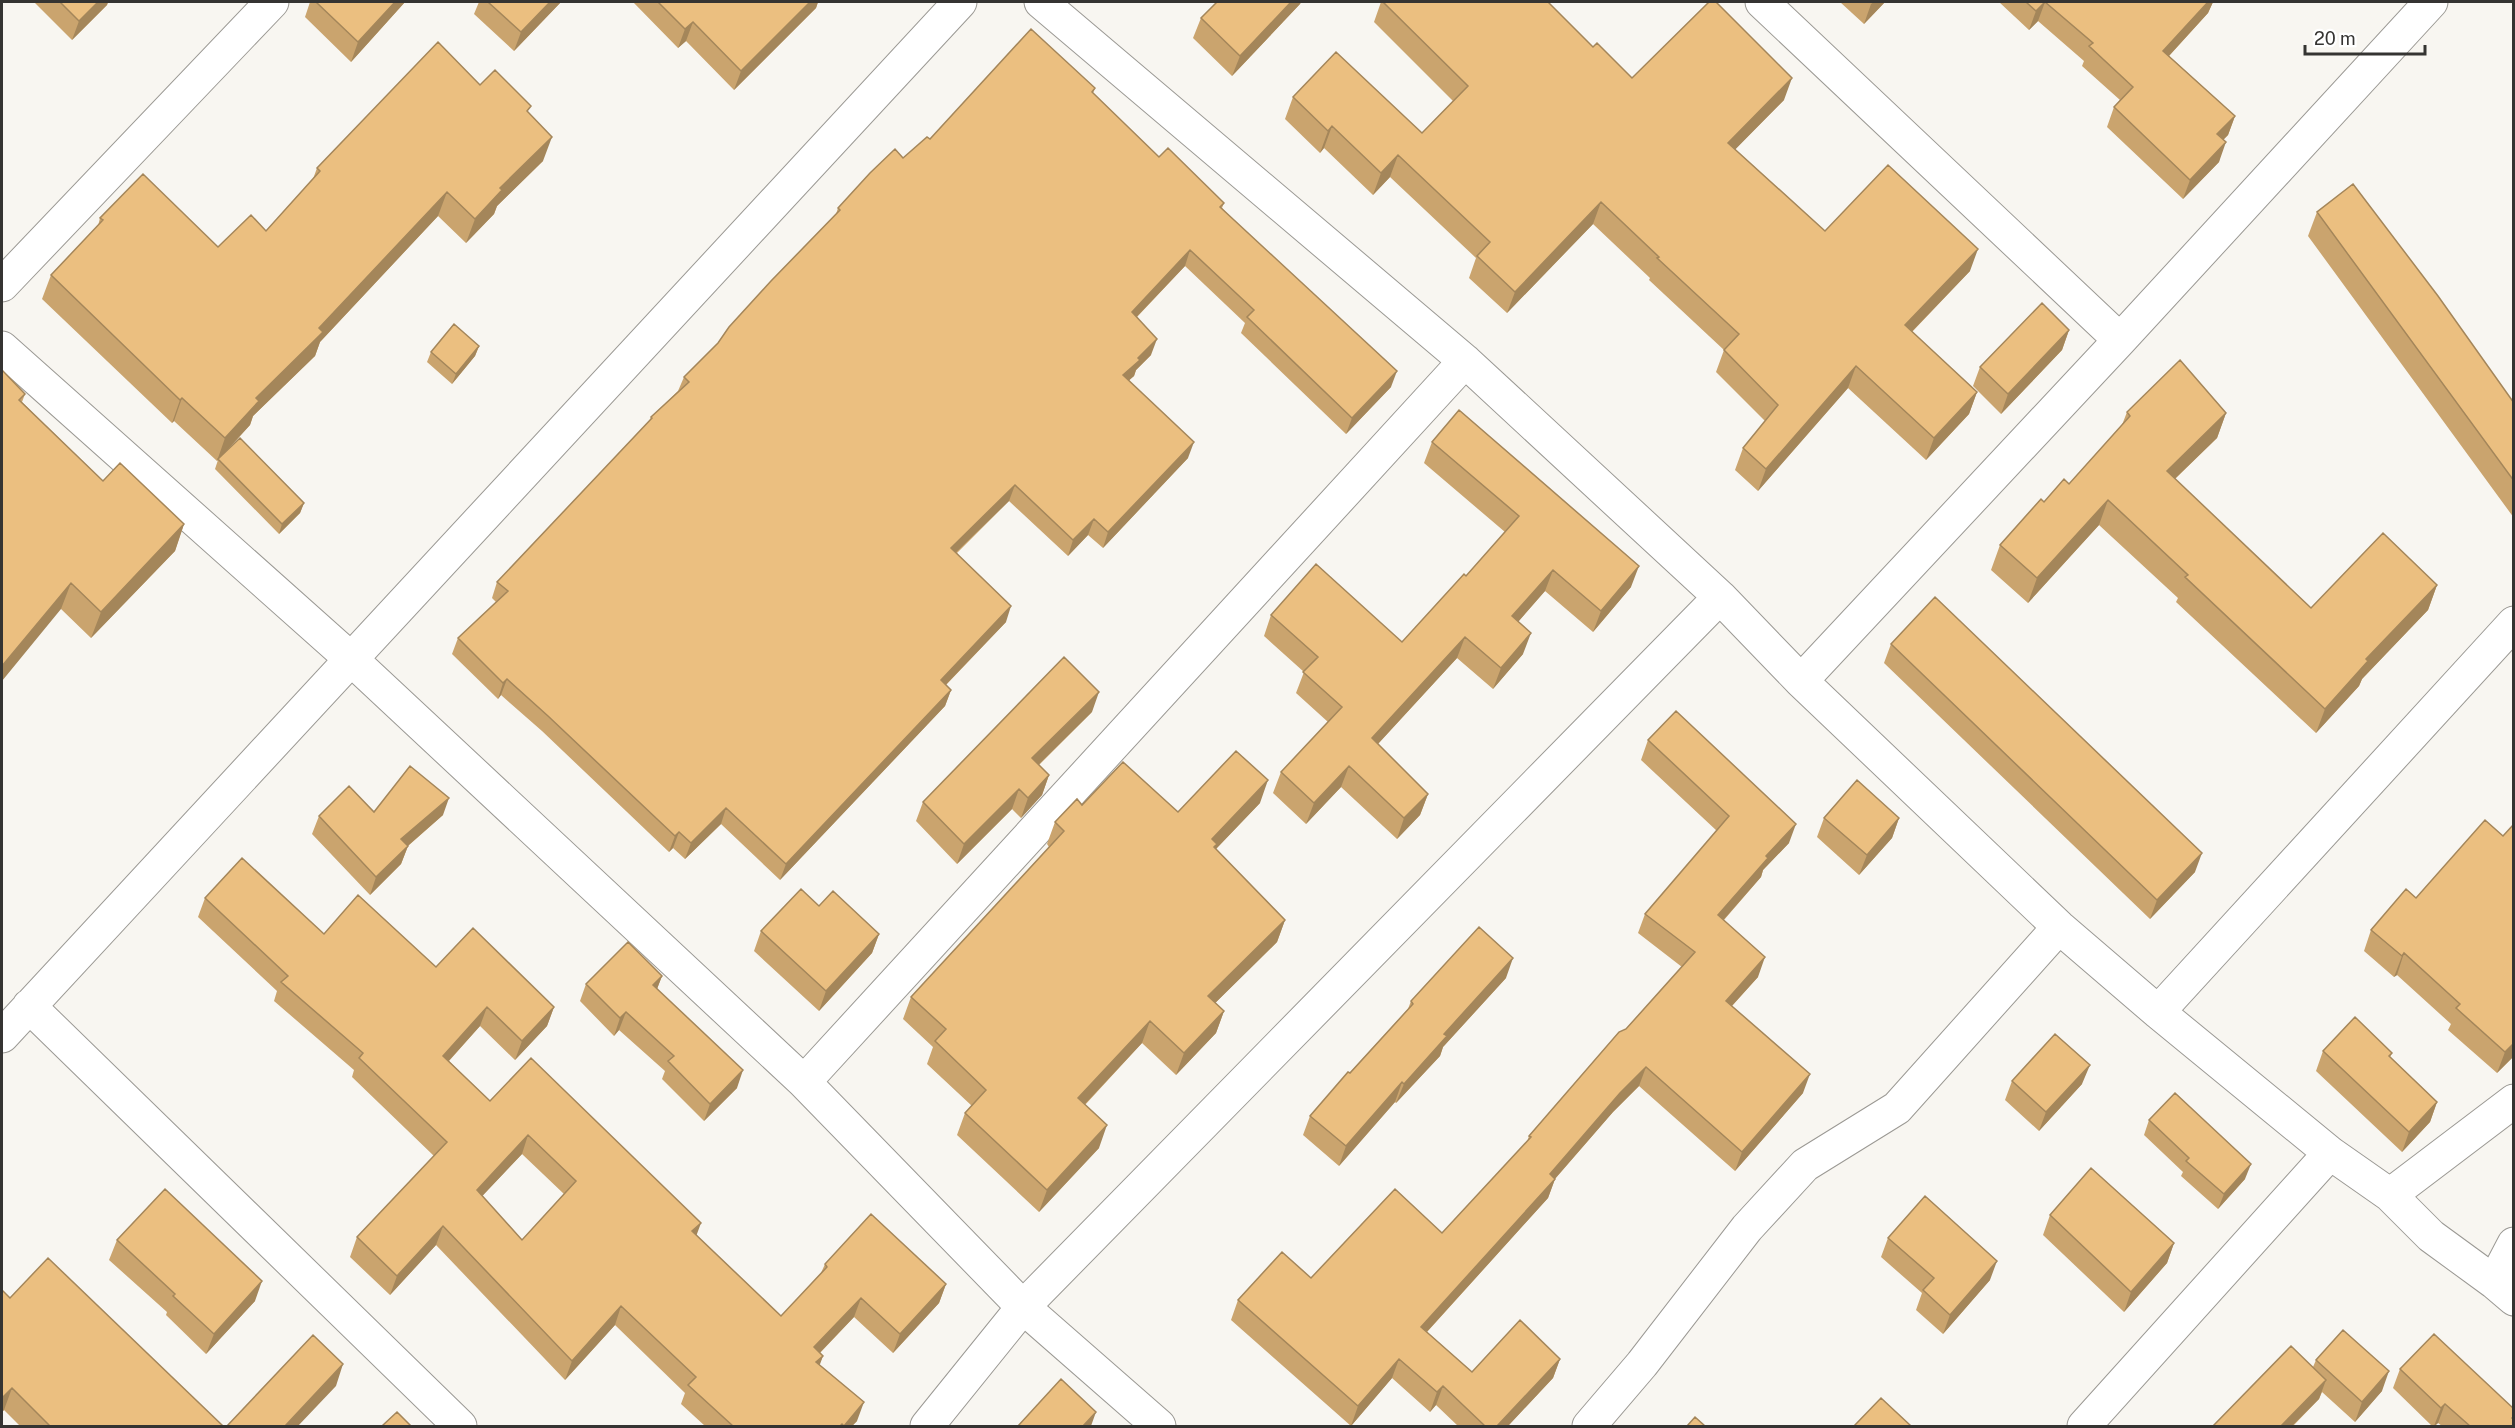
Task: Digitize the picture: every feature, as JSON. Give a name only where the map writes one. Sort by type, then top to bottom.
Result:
[{"type":"street","points":[[2,285],[272,2]]},
{"type":"street","points":[[2,1036],[960,2]]},
{"type":"street","points":[[1041,2],[1466,361],[1720,597],[1801,681],[2059,927],[2158,1012],[2330,1153],[2390,1195],[2431,1236],[2504,1290],[2514,1244]]},
{"type":"street","points":[[1762,2],[2120,340]]},
{"type":"street","points":[[1801,681],[2120,340],[2425,3]]},
{"type":"street","points":[[2,348],[351,659],[804,1082],[1023,1307],[1159,1426]]},
{"type":"street","points":[[804,1082],[1466,361]]},
{"type":"street","points":[[927,1426],[1023,1307],[1720,597]]},
{"type":"street","points":[[2158,1012],[2514,623]]},
{"type":"street","points":[[1589,1426],[1642,1364],[1748,1228],[1805,1165],[1897,1108],[2059,927]]},
{"type":"street","points":[[29,1006],[460,1426]]},
{"type":"street","points":[[2390,1195],[2514,1101]]},
{"type":"street","points":[[2084,1426],[2330,1153]]},
{"type":"building","points":[[60,2],[98,2],[79,21]]},
{"type":"building","points":[[316,2],[395,2],[358,42]]},
{"type":"building","points":[[488,2],[550,2],[521,32]]},
{"type":"building","points":[[658,2],[810,2],[741,71],[693,22],[685,29]]},
{"type":"building","points":[[1217,2],[1291,2],[1240,56],[1201,18]]},
{"type":"building","points":[[1383,2],[1548,2],[1593,47],[1597,43],[1632,78],[1709,2],[1716,2],[1792,78],[1728,143],[1825,231],[1888,165],[1978,249],[1905,325],[1977,392],[1934,438],[1856,366],[1766,469],[1743,448],[1778,405],[1724,350],[1739,334],[1601,202],[1515,292],[1477,256],[1490,242],[1398,155],[1381,173],[1332,126],[1328,131],[1293,97],[1336,52],[1422,133],[1468,86]]},
{"type":"building","points":[[2026,2],[2045,2],[2036,11]]},
{"type":"building","points":[[2045,2],[2208,2],[2163,51],[2235,116],[2217,134],[2226,142],[2190,180],[2114,107],[2133,87],[2089,46],[2093,43]]},
{"type":"building","points":[[1031,29],[1095,88],[1092,92],[1159,157],[1168,148],[1224,203],[1220,207],[1397,371],[1352,418],[1247,317],[1254,310],[1190,250],[1132,312],[1157,339],[1138,358],[1140,360],[1123,375],[1194,442],[1108,532],[1094,519],[1073,540],[1015,485],[951,548],[1011,606],[941,680],[951,690],[786,864],[726,808],[691,843],[679,832],[675,836],[548,716],[507,679],[503,683],[458,638],[508,591],[497,582],[651,417],[689,382],[684,377],[718,343],[729,327],[771,281],[840,210],[838,208],[870,173],[895,149],[903,158],[927,137],[930,139]]},
{"type":"building","points":[[438,42],[480,85],[495,70],[531,106],[527,111],[552,137],[500,188],[502,190],[475,219],[447,192],[319,328],[323,332],[256,398],[259,401],[225,438],[182,398],[180,400],[51,275],[103,220],[100,218],[143,174],[218,247],[251,215],[266,231],[320,171],[317,168]]},
{"type":"building","points":[[2353,184],[2438,296],[2514,403],[2514,481],[2317,212]]},
{"type":"building","points":[[2042,303],[2069,330],[2008,394],[1980,367]]},
{"type":"building","points":[[454,324],[479,346],[456,374],[431,352]]},
{"type":"building","points":[[2180,360],[2226,413],[2167,471],[2311,608],[2383,533],[2437,585],[2366,659],[2368,661],[2325,709],[2185,577],[2188,575],[2108,500],[2037,578],[2000,545],[2041,499],[2044,502],[2064,479],[2069,484],[2130,416],[2127,412]]},
{"type":"building","points":[[2,370],[25,394],[19,400],[103,481],[120,463],[184,524],[101,612],[71,583],[2,666]]},
{"type":"building","points":[[1459,410],[1639,566],[1601,611],[1553,570],[1512,616],[1531,633],[1501,668],[1465,637],[1372,738],[1428,794],[1404,818],[1349,766],[1314,803],[1281,772],[1342,707],[1303,672],[1318,657],[1271,615],[1316,564],[1402,642],[1464,574],[1466,576],[1519,516],[1432,442]]},
{"type":"building","points":[[240,438],[304,503],[282,524],[218,459]]},
{"type":"building","points":[[1935,597],[2202,853],[2157,900],[1891,644]]},
{"type":"building","points":[[1064,657],[1099,692],[1032,758],[1049,775],[1028,798],[1019,789],[964,844],[923,802]]},
{"type":"building","points":[[1676,711],[1796,824],[1766,856],[1768,858],[1718,915],[1765,957],[1726,1001],[1810,1074],[1742,1152],[1646,1067],[1620,1093],[1550,1174],[1555,1179],[1421,1327],[1472,1372],[1520,1320],[1560,1359],[1497,1426],[1485,1426],[1443,1386],[1437,1392],[1399,1359],[1358,1406],[1238,1300],[1282,1252],[1311,1278],[1395,1189],[1442,1233],[1531,1137],[1529,1136],[1619,1032],[1626,1029],[1695,952],[1645,914],[1729,816],[1648,740]]},
{"type":"building","points":[[1236,751],[1268,780],[1212,839],[1217,844],[1214,847],[1285,920],[1208,996],[1224,1011],[1184,1053],[1150,1021],[1078,1098],[1107,1125],[1047,1190],[965,1113],[986,1090],[935,1041],[946,1029],[911,997],[1064,831],[1055,822],[1077,799],[1082,805],[1123,762],[1178,812]]},
{"type":"building","points":[[410,766],[449,798],[401,839],[408,846],[376,877],[319,816],[349,786],[374,812]]},
{"type":"building","points":[[1857,780],[1899,818],[1867,855],[1824,818]]},
{"type":"building","points":[[2485,820],[2503,836],[2514,824],[2514,1043],[2505,1052],[2456,1008],[2460,1004],[2404,953],[2402,956],[2371,930],[2406,889],[2416,898]]},
{"type":"building","points":[[242,858],[324,934],[358,895],[436,967],[473,928],[554,1007],[522,1041],[487,1007],[443,1056],[490,1101],[531,1058],[701,1223],[692,1231],[781,1316],[827,1267],[825,1264],[871,1214],[946,1284],[900,1334],[861,1298],[814,1347],[823,1356],[816,1362],[864,1402],[844,1426],[842,1424],[840,1426],[733,1426],[688,1385],[696,1377],[621,1306],[572,1361],[443,1226],[397,1276],[357,1237],[447,1142],[359,1058],[363,1053],[281,982],[288,976],[205,898]],"holes":[[[528,1135],[576,1181],[522,1240],[477,1190]]]},
{"type":"building","points":[[801,889],[819,906],[833,891],[879,934],[826,991],[761,931]]},
{"type":"building","points":[[1479,927],[1513,958],[1444,1034],[1447,1036],[1404,1084],[1402,1082],[1346,1146],[1310,1116],[1348,1072],[1350,1073],[1413,1004],[1411,1001]]},
{"type":"building","points":[[628,942],[662,976],[653,985],[743,1070],[710,1104],[668,1061],[674,1056],[626,1012],[620,1018],[586,984]]},
{"type":"building","points":[[2355,1017],[2392,1053],[2389,1056],[2437,1102],[2409,1132],[2323,1051]]},
{"type":"building","points":[[2055,1034],[2090,1065],[2046,1112],[2012,1081]]},
{"type":"building","points":[[2175,1093],[2251,1164],[2224,1194],[2186,1161],[2189,1158],[2149,1120]]},
{"type":"building","points":[[2091,1168],[2174,1243],[2131,1292],[2050,1215]]},
{"type":"building","points":[[165,1189],[262,1281],[214,1334],[117,1240]]},
{"type":"building","points":[[1925,1196],[1997,1261],[1950,1315],[1923,1290],[1934,1278],[1888,1238]]},
{"type":"building","points":[[48,1258],[223,1426],[50,1426],[12,1388],[2,1398],[2,1290],[10,1298]]},
{"type":"building","points":[[2343,1330],[2389,1371],[2362,1402],[2316,1360]]},
{"type":"building","points":[[2434,1334],[2514,1409],[2512,1418],[2514,1426],[2470,1426],[2445,1404],[2441,1408],[2400,1369]]},
{"type":"building","points":[[313,1335],[343,1364],[285,1426],[227,1426]]},
{"type":"building","points":[[2291,1346],[2326,1380],[2281,1426],[2213,1426]]},
{"type":"building","points":[[1061,1379],[1096,1412],[1083,1426],[1018,1426]]},
{"type":"building","points":[[1881,1398],[1911,1426],[1854,1426]]},
{"type":"building","points":[[397,1412],[411,1426],[382,1426]]},
{"type":"building","points":[[1695,1417],[1705,1426],[1687,1426]]}]
